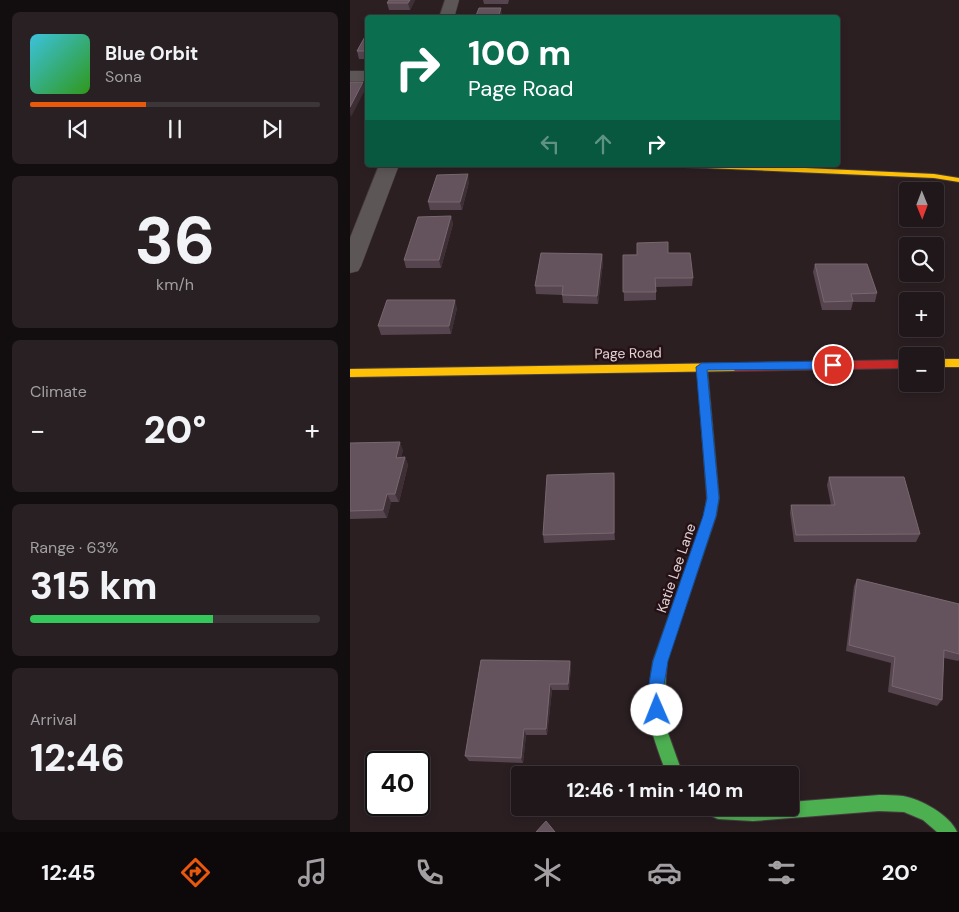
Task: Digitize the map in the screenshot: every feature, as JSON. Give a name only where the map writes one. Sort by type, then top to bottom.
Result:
[{"type":"street","points":[[447,15],[452,0]]},
{"type":"street","points":[[350,76],[365,76]]},
{"type":"street","points":[[350,266],[388,167]]},
{"type":"street","points":[[729,167],[934,176],[959,180]]},
{"type":"street","points":[[944,364],[959,363]]},
{"type":"street","name":"Page Road","points":[[350,373],[899,364]]},
{"type":"street","name":"Katie Lee Lane","points":[[671,766],[659,737],[656,685],[660,661],[710,516],[713,498],[702,367]]},
{"type":"street","points":[[799,810],[879,804],[904,804],[929,814],[949,832]]},
{"type":"building","points":[[389,0],[410,0],[408,3],[387,3]]},
{"type":"building","points":[[479,8],[501,8],[499,15],[476,15]]},
{"type":"building","points":[[365,37],[365,51],[357,51]]},
{"type":"building","points":[[350,82],[363,82],[350,107]]},
{"type":"building","points":[[468,174],[460,202],[428,202],[437,175]]},
{"type":"building","points":[[451,216],[439,260],[404,260],[418,217]]},
{"type":"building","points":[[668,242],[668,253],[690,253],[693,278],[655,278],[656,292],[623,292],[623,255],[637,255],[637,243]]},
{"type":"building","points":[[541,253],[602,254],[597,296],[562,295],[563,286],[535,286]]},
{"type":"building","points":[[815,264],[867,264],[877,293],[851,294],[853,301],[824,302]]},
{"type":"building","points":[[387,300],[455,300],[449,326],[378,326]]},
{"type":"building","points":[[400,442],[396,458],[405,457],[395,494],[387,494],[383,510],[350,511],[350,443]]},
{"type":"building","points":[[614,473],[614,533],[543,535],[547,475]]},
{"type":"building","points":[[829,477],[904,477],[920,534],[796,535],[791,505],[835,505]]},
{"type":"building","points":[[857,579],[959,604],[959,654],[944,650],[942,700],[892,686],[895,657],[849,645]]},
{"type":"building","points":[[481,660],[570,661],[568,684],[550,684],[546,729],[524,729],[521,758],[465,756]]},
{"type":"building","points":[[546,821],[555,832],[536,832]]},
{"type":"traffic: fast","points":[[672,766],[660,733],[656,705],[660,661],[710,516],[713,498],[702,367]]},
{"type":"traffic: fast","points":[[799,809],[879,803],[904,804],[929,814],[949,832]]},
{"type":"traffic: slow","points":[[729,167],[934,176],[959,180]]},
{"type":"traffic: slow","points":[[944,363],[959,363]]},
{"type":"traffic: slow","points":[[350,373],[735,367]]},
{"type":"traffic: jam","points":[[735,367],[899,364]]},
{"type":"route","points":[[657,710],[656,685],[660,661],[710,516],[713,498],[702,367],[833,365]]}]
